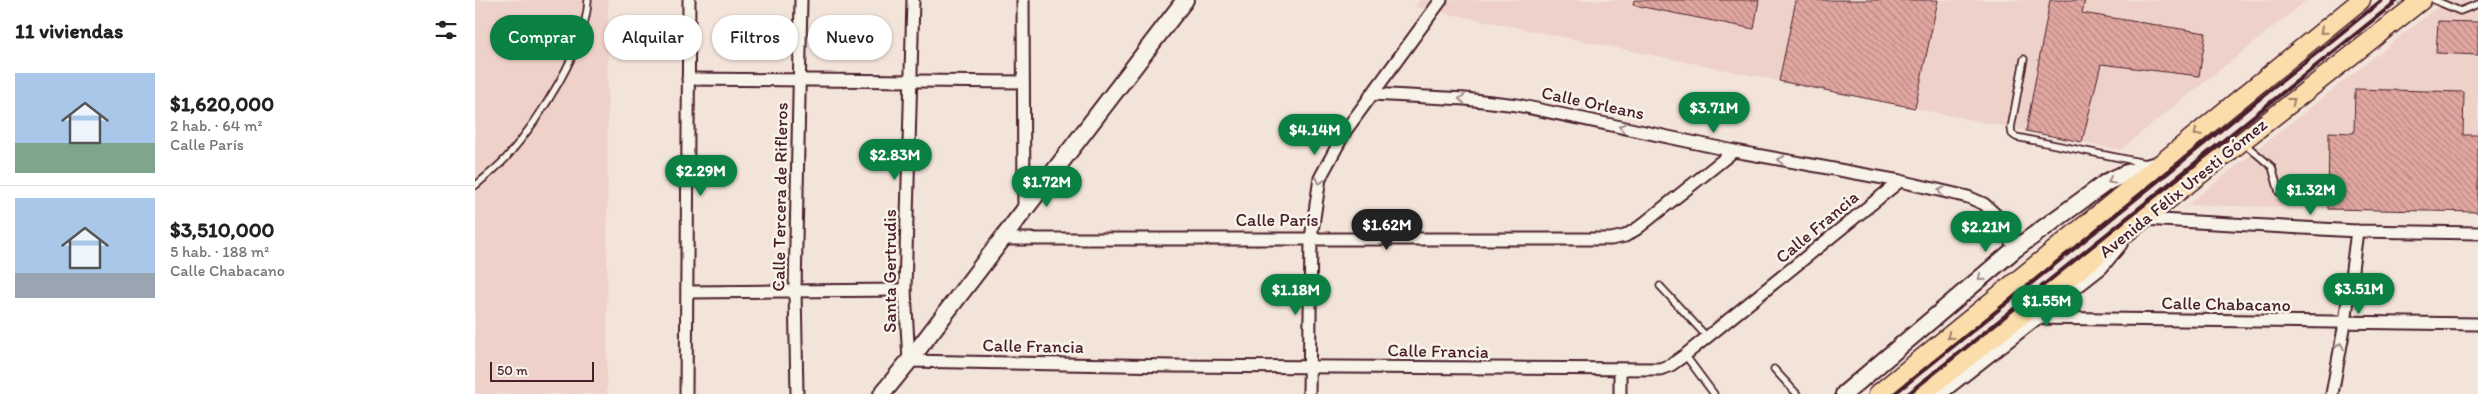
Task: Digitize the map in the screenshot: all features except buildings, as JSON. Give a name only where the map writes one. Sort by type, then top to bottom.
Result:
[{"type":"main road","name":"Avenida Félix Uresti Gómez","points":[[1878,394],[2361,0]]},
{"type":"main road","name":"Avenida Félix Uresti Gómez","points":[[1921,394],[2421,0]]},
{"type":"street","points":[[685,394],[688,292],[689,0]]},
{"type":"street","name":"Calle Tercera de Rifleros","points":[[797,394],[795,290],[801,78],[801,0]]},
{"type":"street","name":"Santa Gertrudis","points":[[909,361],[905,290],[913,0]]},
{"type":"street","points":[[1023,0],[1024,211]]},
{"type":"street","points":[[882,394],[1185,0]]},
{"type":"street","points":[[1309,394],[1311,238],[1319,178],[1346,130],[1441,0]]},
{"type":"street","points":[[688,79],[801,78],[1023,82]]},
{"type":"street","name":"Calle Orleans","points":[[1371,94],[1465,99],[1517,105],[1734,152],[1900,181],[1968,197],[1985,204],[1996,214],[2015,249]]},
{"type":"street","name":"Calle París","points":[[1002,239],[1611,239],[1625,236],[1638,228],[1734,152]]},
{"type":"street","points":[[1844,394],[2015,249],[2107,182],[2124,174],[2157,165]]},
{"type":"street","name":"Calle Francia","points":[[909,361],[1309,367],[1660,369],[1671,365],[1685,356],[1708,338],[1900,181]]},
{"type":"street","points":[[2142,219],[2357,231],[2478,233]]},
{"type":"street","points":[[1937,394],[2100,266],[2128,231]]},
{"type":"street","points":[[2332,394],[2345,323],[2357,231]]},
{"type":"street","points":[[688,292],[905,290]]},
{"type":"street","name":"Calle Chabacano","points":[[2033,318],[2478,324]]},
{"type":"street","points":[[1620,370],[1620,394]]},
{"type":"lane","points":[[475,186],[506,159],[533,122],[567,66],[583,33],[588,0]]},
{"type":"lane","points":[[2434,0],[2460,11],[2478,4]]},
{"type":"lane","points":[[2024,59],[2011,128],[2012,134],[2016,137],[2157,165]]},
{"type":"lane","points":[[2241,141],[2272,166],[2279,192],[2309,194]]},
{"type":"lane","points":[[1660,286],[1708,338]]},
{"type":"lane","points":[[1685,356],[1714,394]]},
{"type":"lane","points":[[1774,369],[1797,394]]},
{"type":"shaded area","points":[[475,0],[608,0],[608,15],[604,15],[604,60],[608,60],[607,394],[475,394]]},
{"type":"shaded area","points":[[1420,0],[2307,0],[2120,150],[1415,7]]},
{"type":"shaded area","points":[[2446,0],[2478,0],[2478,212],[2187,205]]},
{"type":"railway","points":[[1894,394],[2382,0]]},
{"type":"railway","points":[[1908,394],[2398,0]]}]
